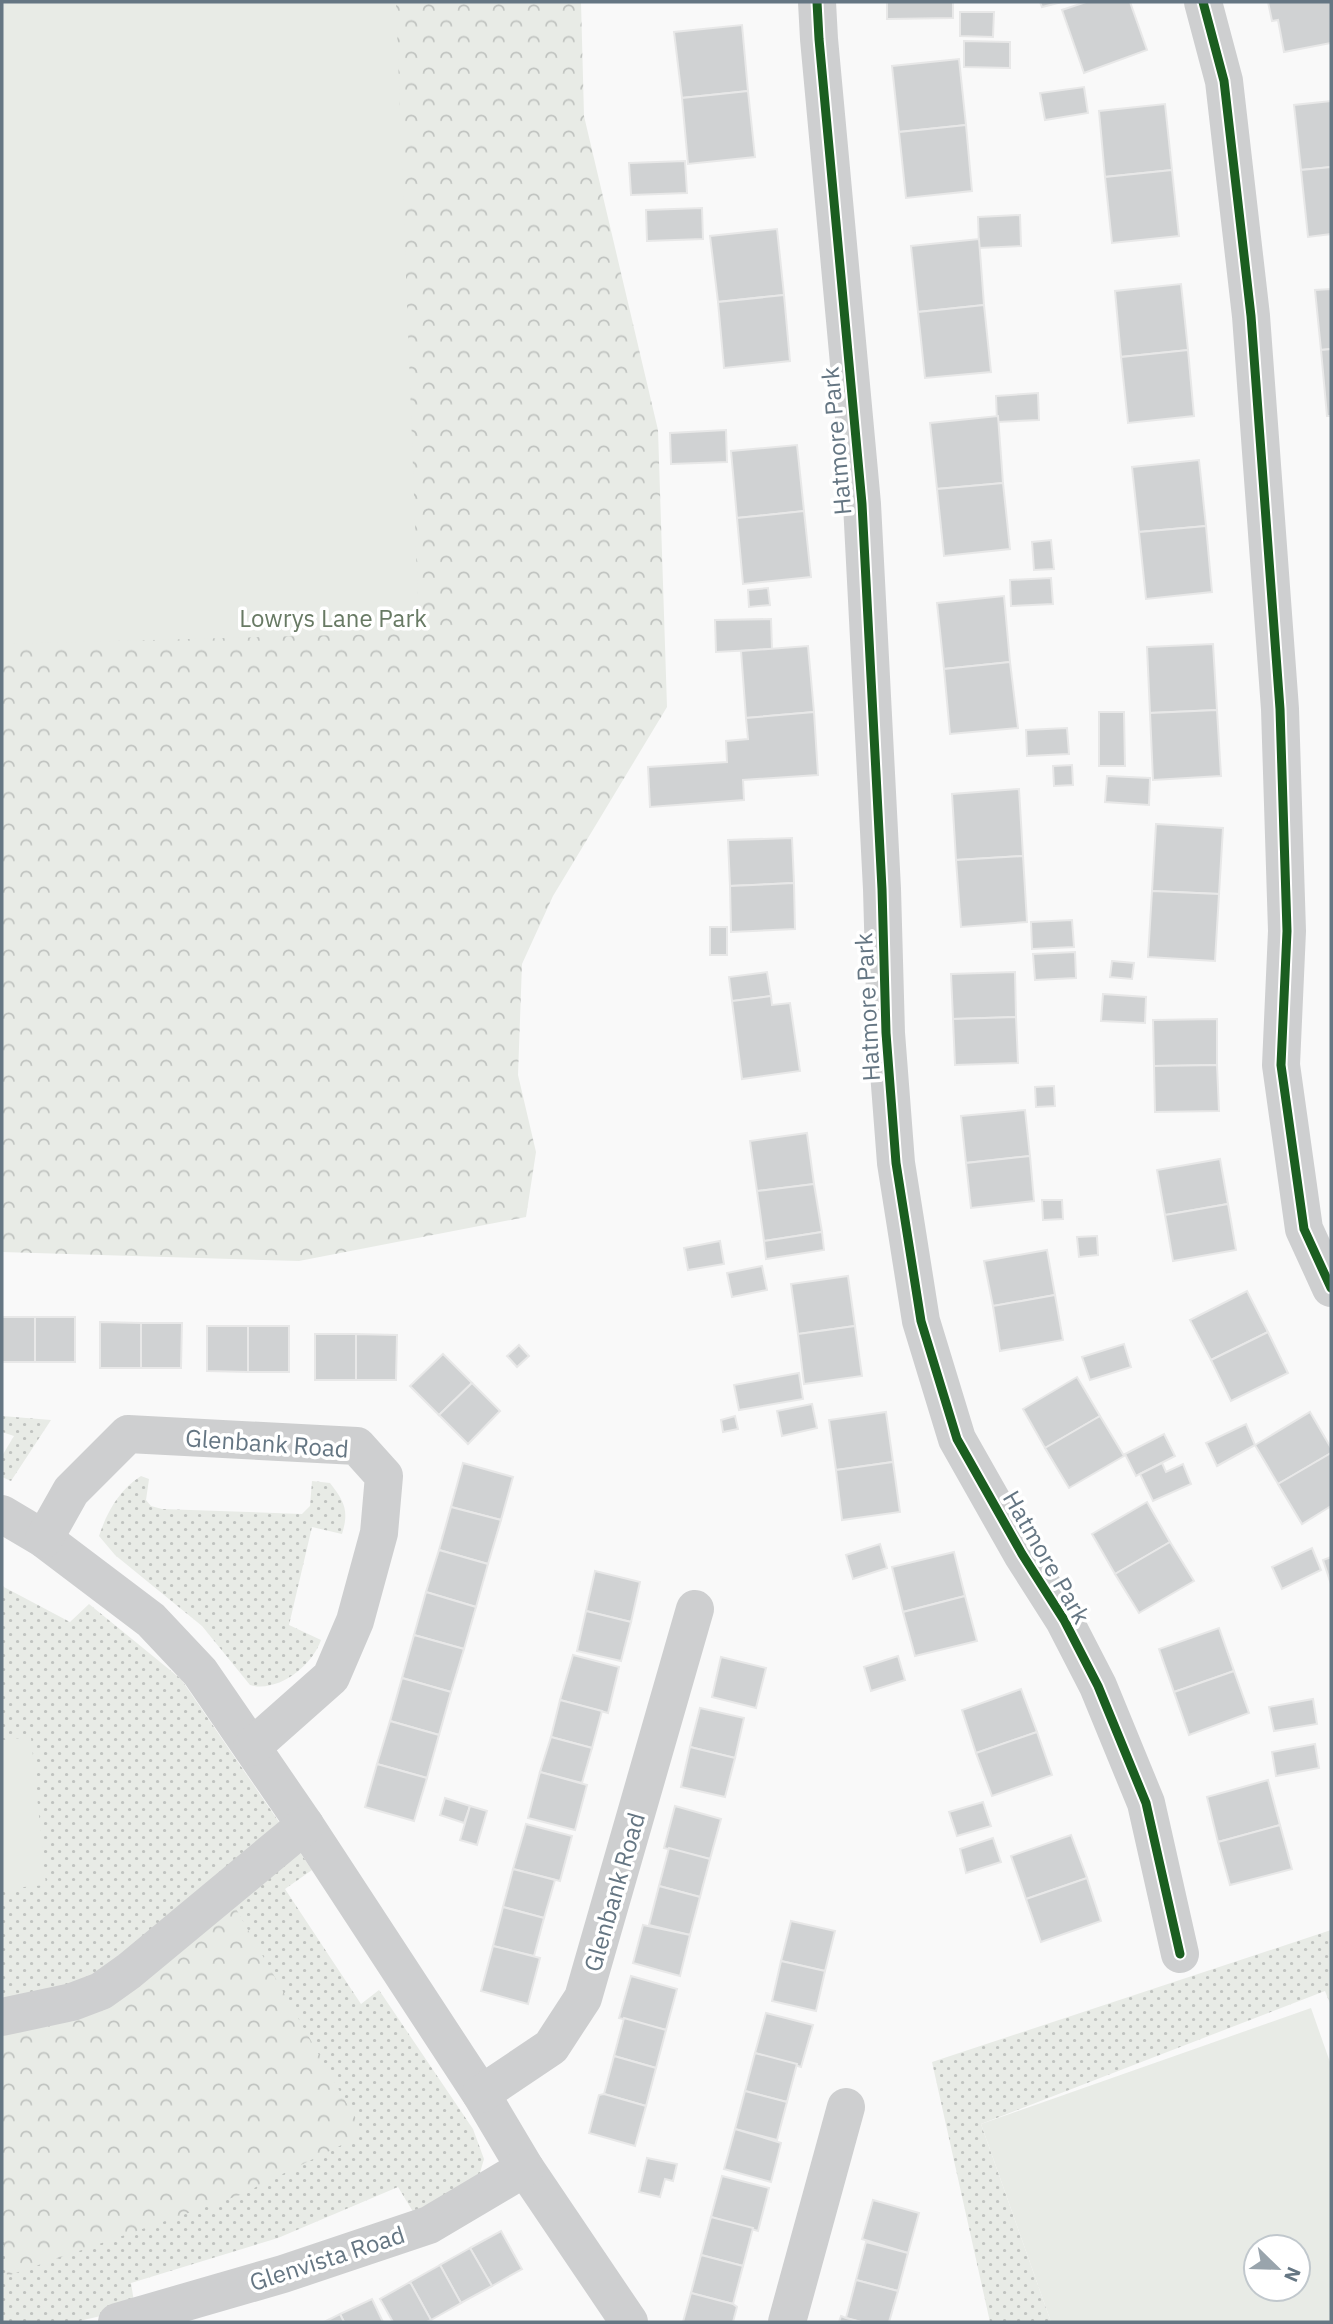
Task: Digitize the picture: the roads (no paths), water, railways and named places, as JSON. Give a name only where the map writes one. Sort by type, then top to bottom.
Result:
[{"type":"street","name":"Hatmore Park","points":[[817,2],[862,503],[882,889],[886,1033],[896,1163],[921,1321],[957,1438],[1022,1554],[1064,1620],[1098,1686],[1146,1803],[1180,1954]]},
{"type":"street","points":[[1203,2],[1224,80],[1251,316],[1280,709],[1287,931],[1281,1065],[1304,1228],[1331,1288]]},
{"type":"street","name":"Glenbank Road","points":[[44,1539],[71,1491],[128,1434],[357,1446],[384,1476],[379,1533],[355,1621],[331,1677],[253,1748]]},
{"type":"street","points":[[2,1514],[44,1539],[151,1620],[200,1672],[305,1825],[481,2094],[622,2320]]},
{"type":"street","name":"Glenbank Road","points":[[481,2094],[551,2048],[583,1998],[695,1609]]},
{"type":"street","points":[[2,2017],[72,2002],[101,1991],[129,1971],[305,1825]]},
{"type":"street","points":[[787,2322],[846,2107]]},
{"type":"street","name":"Glenvista Road","points":[[117,2322],[283,2274],[429,2225],[525,2168]]},
{"type":"park label","name":"Lowrys Lane Park","points":[[333,618]]}]
